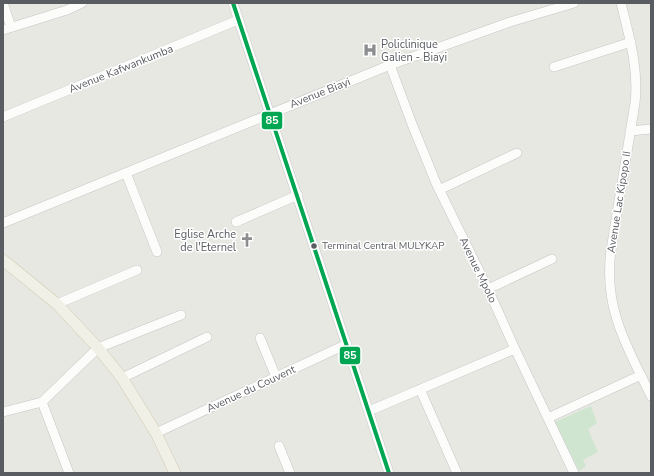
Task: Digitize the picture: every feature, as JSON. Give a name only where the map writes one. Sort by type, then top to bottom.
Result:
[{"type":"main road","points":[[3,260],[57,304],[98,348],[122,378],[156,433],[175,473]]},
{"type":"street","points":[[3,3],[7,29],[67,10],[82,3]]},
{"type":"street","points":[[233,3],[298,195],[389,473]]},
{"type":"street","name":"Avenue Biayi","points":[[3,223],[390,65],[510,22],[574,3]]},
{"type":"street","name":"Avenue Lac Kipopo II","points":[[620,3],[630,42],[636,85],[635,103],[611,250],[611,293],[616,319],[621,333],[651,396]]},
{"type":"street","name":"Avenue Kafwankumba","points":[[3,117],[238,20]]},
{"type":"street","points":[[554,67],[630,42]]},
{"type":"street","name":"Avenue Mpolo","points":[[390,65],[439,190],[488,289],[515,350],[574,473]]},
{"type":"street","points":[[630,131],[651,129]]},
{"type":"street","points":[[439,190],[517,153]]},
{"type":"street","points":[[126,173],[158,252]]},
{"type":"street","points":[[236,222],[298,195]]},
{"type":"street","points":[[488,289],[552,259]]},
{"type":"street","points":[[57,304],[137,270]]},
{"type":"street","points":[[3,412],[42,402],[98,348],[180,315]]},
{"type":"street","points":[[122,378],[208,337]]},
{"type":"street","points":[[260,338],[276,377]]},
{"type":"street","name":"Avenue du Couvent","points":[[156,433],[347,344]]},
{"type":"street","points":[[369,411],[515,350]]},
{"type":"street","points":[[548,418],[641,374]]},
{"type":"street","points":[[420,389],[457,473]]},
{"type":"street","points":[[42,402],[69,473]]},
{"type":"street","points":[[278,446],[290,473]]},
{"type":"green space","points":[[591,406],[597,423],[588,429],[598,452],[583,460],[586,466],[579,471],[555,422]]},
{"type":"transit line","name":"85","points":[[233,3],[389,473]]},
{"type":"place","name":"Policlinique Galien - Biayi","points":[[370,50]]},
{"type":"place","name":"Eglise Arche de l'Eternel","points":[[247,240]]},
{"type":"place","name":"Terminal Central MULYKAP","points":[[314,246]]}]
